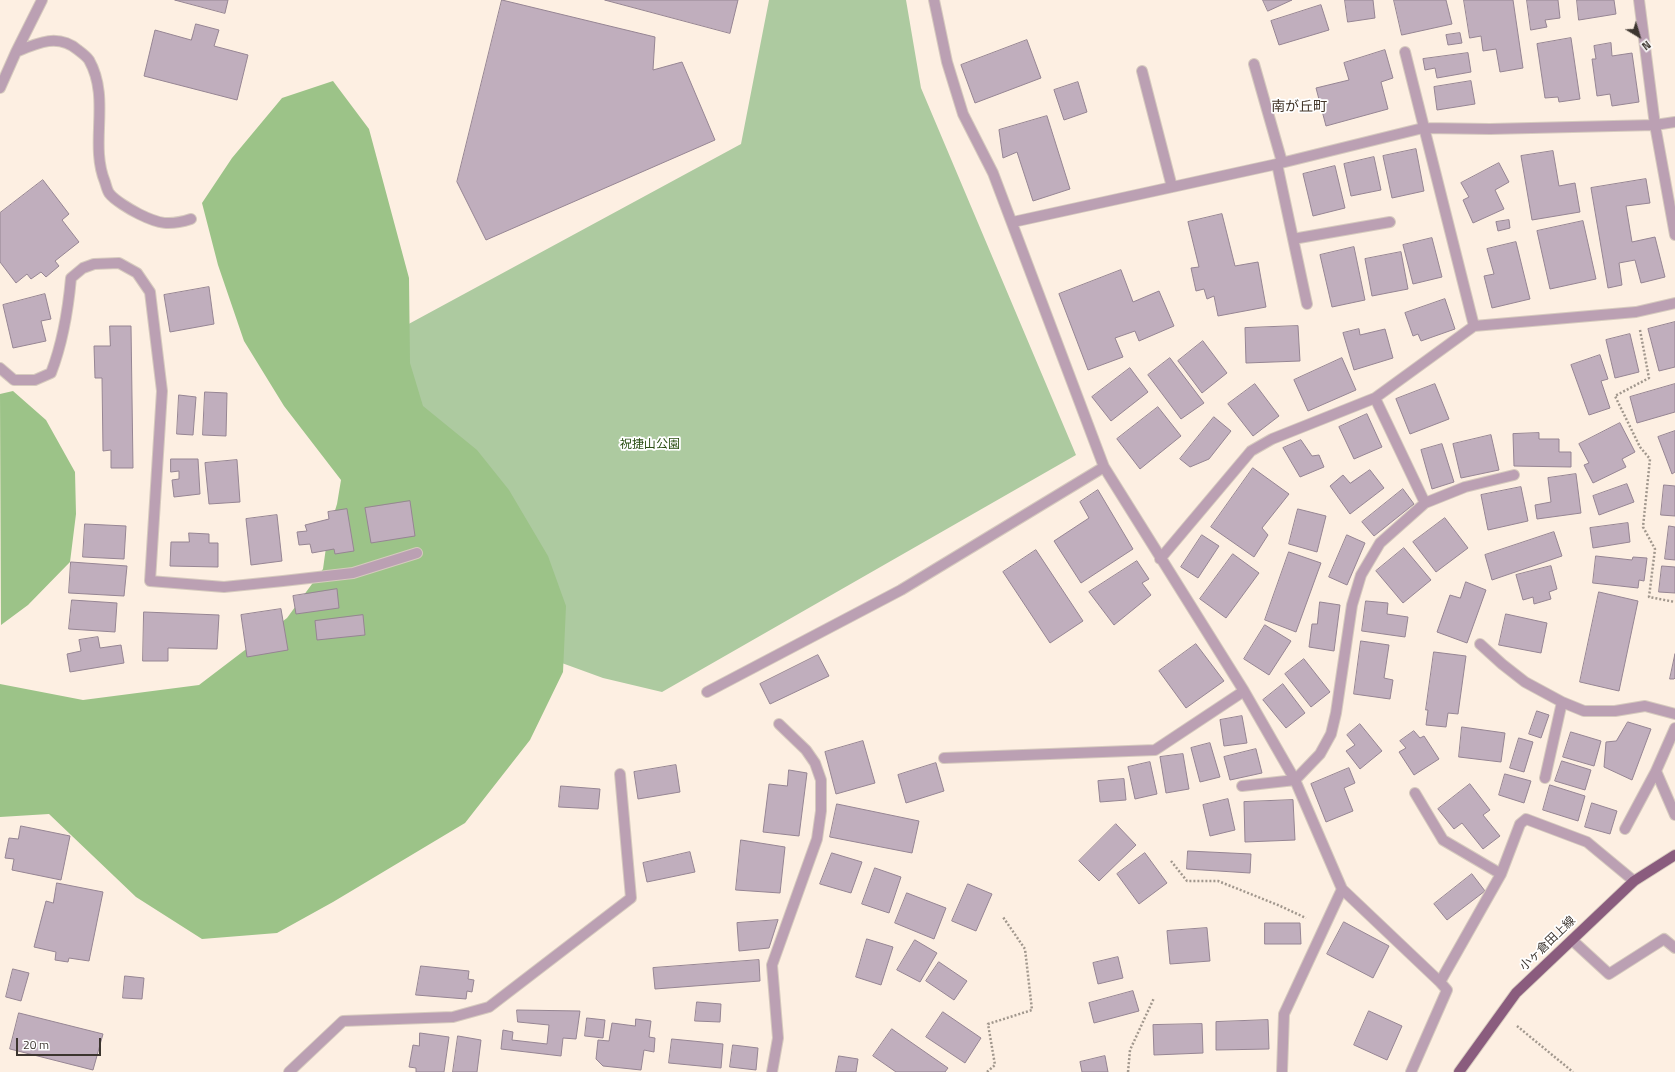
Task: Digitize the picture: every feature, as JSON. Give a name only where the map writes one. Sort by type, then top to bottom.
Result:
[{"type":"main road","name":"小ヶ倉田上線","points":[[1459,1072],[1516,993],[1634,881],[1675,855]]},
{"type":"street","points":[[0,88],[42,0]]},
{"type":"street","points":[[934,0],[946,62],[963,114],[993,174],[1013,222],[1104,467],[1160,559],[1244,691],[1295,780],[1342,889],[1447,990],[1411,1072]]},
{"type":"street","points":[[1639,0],[1655,125],[1675,235]]},
{"type":"street","points":[[16,52],[40,42],[56,41],[71,44],[89,60],[98,82],[101,109],[98,148],[100,170],[109,193],[132,210],[157,222],[175,224],[191,220]]},
{"type":"street","points":[[1405,52],[1474,326]]},
{"type":"street","points":[[1254,64],[1279,163],[1307,304]]},
{"type":"street","points":[[1142,71],[1172,187]]},
{"type":"street","points":[[1013,222],[1279,163],[1424,128],[1490,129],[1655,125],[1675,122]]},
{"type":"street","points":[[1293,239],[1390,222]]},
{"type":"street","points":[[0,368],[14,380],[35,380],[51,373],[60,349],[69,306],[71,278],[83,268],[94,264],[119,264],[137,273],[150,292],[162,391],[150,580],[224,587],[353,572],[417,553]]},
{"type":"street","points":[[1160,559],[1251,451],[1272,439],[1374,398],[1474,326],[1636,312],[1675,303]]},
{"type":"street","points":[[1374,398],[1425,503]]},
{"type":"street","points":[[707,692],[901,590],[1104,467]]},
{"type":"street","points":[[1242,786],[1295,780],[1320,754],[1331,734],[1336,713],[1352,605],[1361,575],[1380,543],[1425,503],[1465,487],[1514,475]]},
{"type":"street","points":[[1480,644],[1525,682],[1562,702],[1584,711],[1615,711],[1645,706],[1675,714]]},
{"type":"street","points":[[944,758],[1154,750],[1244,691]]},
{"type":"street","points":[[1546,778],[1562,702]]},
{"type":"street","points":[[772,1072],[778,1038],[772,966],[817,839],[821,811],[821,780],[815,763],[806,750],[779,724]]},
{"type":"street","points":[[1625,829],[1656,771],[1675,728]]},
{"type":"street","points":[[1656,771],[1675,815]]},
{"type":"street","points":[[288,1072],[343,1021],[453,1016],[489,1007],[631,898],[620,774]]},
{"type":"street","points":[[1415,793],[1443,840],[1501,874]]},
{"type":"street","points":[[1440,982],[1501,874],[1520,824],[1526,818],[1587,842],[1634,881]]},
{"type":"street","points":[[1282,1072],[1284,1014],[1342,889]]},
{"type":"street","points":[[1572,940],[1609,974],[1664,939],[1675,948]]},
{"type":"path","points":[[1636,312],[1649,378],[1615,396],[1640,446],[1650,459],[1643,527],[1655,549],[1649,597],[1675,602]]},
{"type":"path","points":[[1171,861],[1187,881],[1218,881],[1278,905],[1324,927]]},
{"type":"path","points":[[987,1072],[995,1065],[988,1024],[1032,1010],[1025,949],[1003,917]]},
{"type":"path","points":[[1128,1072],[1130,1050],[1154,998]]},
{"type":"path","points":[[1501,1014],[1573,1072]]},
{"type":"green space","name":"祝捷山公園","points":[[769,0],[906,0],[921,88],[1076,455],[662,692],[603,678],[485,635],[368,346],[741,144]]},
{"type":"green space","points":[[333,81],[369,129],[409,278],[410,363],[423,406],[477,450],[509,490],[548,556],[566,606],[563,672],[530,740],[465,823],[333,902],[277,933],[202,939],[136,897],[49,814],[0,817],[0,684],[83,700],[199,685],[287,618],[323,569],[328,533],[337,504],[341,480],[284,406],[244,341],[218,265],[202,203],[232,158],[282,98]]},
{"type":"green space","points":[[13,391],[46,420],[75,472],[76,514],[70,562],[28,605],[1,625],[0,394]]},
{"type":"building","points":[[175,0],[228,0],[225,13]]},
{"type":"building","points":[[502,0],[655,37],[653,70],[682,62],[715,140],[486,240],[457,182]]},
{"type":"building","points":[[605,0],[738,0],[730,33]]},
{"type":"building","points":[[1263,0],[1292,0],[1268,11]]},
{"type":"building","points":[[1345,0],[1373,0],[1375,18],[1348,22]]},
{"type":"building","points":[[1394,0],[1446,0],[1452,24],[1402,35]]},
{"type":"building","points":[[1464,0],[1513,0],[1523,68],[1500,72],[1496,49],[1483,51],[1481,36],[1470,38]]},
{"type":"building","points":[[1527,0],[1558,0],[1560,18],[1545,20],[1547,27],[1531,30]]},
{"type":"building","points":[[1577,0],[1614,0],[1616,14],[1579,20]]},
{"type":"building","points":[[1321,5],[1329,30],[1279,45],[1271,21]]},
{"type":"building","points":[[196,24],[219,30],[214,46],[248,55],[237,100],[144,76],[155,30],[191,40]]},
{"type":"building","points":[[1460,33],[1462,43],[1448,45],[1446,35]]},
{"type":"building","points":[[1571,38],[1580,99],[1559,102],[1558,97],[1545,98],[1537,44]]},
{"type":"building","points":[[1027,40],[1041,78],[975,103],[961,65]]},
{"type":"building","points":[[1611,43],[1612,56],[1632,53],[1639,102],[1612,106],[1610,94],[1597,96],[1592,59],[1596,59],[1594,46]]},
{"type":"building","points":[[1385,50],[1393,78],[1381,82],[1388,109],[1326,126],[1316,88],[1349,80],[1344,63]]},
{"type":"building","points":[[1468,53],[1471,72],[1437,78],[1435,68],[1425,70],[1423,59]]},
{"type":"building","points":[[1471,81],[1475,104],[1437,110],[1434,87]]},
{"type":"building","points":[[1078,82],[1087,112],[1064,120],[1054,90]]},
{"type":"building","points":[[1047,116],[1070,189],[1033,201],[1017,152],[1003,158],[999,130]]},
{"type":"building","points":[[1416,149],[1424,191],[1392,198],[1383,156]]},
{"type":"building","points":[[1553,151],[1559,186],[1575,183],[1580,212],[1532,220],[1521,156]]},
{"type":"building","points":[[1374,157],[1381,190],[1351,196],[1344,164]]},
{"type":"building","points":[[1499,163],[1509,182],[1495,190],[1504,209],[1473,223],[1463,200],[1469,197],[1461,183]]},
{"type":"building","points":[[1335,166],[1345,208],[1313,216],[1303,174]]},
{"type":"building","points":[[1646,179],[1650,203],[1626,206],[1632,242],[1655,237],[1665,277],[1641,283],[1635,260],[1619,263],[1622,285],[1608,288],[1591,188]]},
{"type":"building","points":[[43,180],[69,214],[62,220],[79,242],[55,261],[59,266],[46,277],[41,272],[31,279],[27,274],[16,283],[0,262],[0,213]]},
{"type":"building","points":[[1222,214],[1235,266],[1258,262],[1266,307],[1218,316],[1214,296],[1207,299],[1204,289],[1196,291],[1191,268],[1199,267],[1188,222]]},
{"type":"building","points":[[1509,220],[1510,228],[1498,231],[1496,222]]},
{"type":"building","points":[[1583,221],[1596,279],[1550,289],[1537,231]]},
{"type":"building","points":[[1432,238],[1442,277],[1413,284],[1403,245]]},
{"type":"building","points":[[1516,242],[1530,299],[1492,308],[1484,276],[1494,274],[1487,249]]},
{"type":"building","points":[[1354,247],[1365,300],[1332,307],[1320,255]]},
{"type":"building","points":[[1401,252],[1408,289],[1372,296],[1365,259]]},
{"type":"building","points":[[1121,270],[1133,302],[1159,291],[1174,326],[1139,341],[1135,331],[1115,338],[1123,357],[1088,370],[1059,294]]},
{"type":"building","points":[[209,287],[214,324],[170,332],[164,295]]},
{"type":"building","points":[[45,294],[51,319],[41,321],[46,341],[13,348],[3,305]]},
{"type":"building","points":[[1445,299],[1455,329],[1421,341],[1418,334],[1413,336],[1405,313]]},
{"type":"building","points":[[1675,322],[1675,367],[1659,371],[1648,329]]},
{"type":"building","points":[[110,326],[131,326],[133,468],[111,468],[111,450],[103,451],[102,378],[95,378],[94,346],[110,346]]},
{"type":"building","points":[[1298,326],[1300,361],[1246,363],[1245,328]]},
{"type":"building","points":[[1359,329],[1360,335],[1385,329],[1393,358],[1354,370],[1343,333]]},
{"type":"building","points":[[1630,334],[1639,372],[1615,378],[1606,340]]},
{"type":"building","points":[[1203,341],[1227,373],[1202,393],[1178,361]]},
{"type":"building","points":[[1600,355],[1608,379],[1601,381],[1610,408],[1589,415],[1571,365]]},
{"type":"building","points":[[1170,358],[1204,403],[1181,419],[1148,375]]},
{"type":"building","points":[[1342,358],[1356,390],[1308,411],[1294,380]]},
{"type":"building","points":[[1130,368],[1148,392],[1111,421],[1092,397]]},
{"type":"building","points":[[1255,384],[1279,416],[1253,436],[1228,404]]},
{"type":"building","points":[[1435,384],[1449,419],[1410,434],[1396,399]]},
{"type":"building","points":[[1675,384],[1675,412],[1637,423],[1630,397]]},
{"type":"building","points":[[205,392],[227,393],[226,436],[203,435]]},
{"type":"building","points":[[179,395],[196,397],[193,435],[177,434]]},
{"type":"building","points":[[1158,407],[1181,436],[1140,469],[1117,439]]},
{"type":"building","points":[[1367,414],[1382,447],[1354,459],[1339,427]]},
{"type":"building","points":[[1214,417],[1231,431],[1209,459],[1190,467],[1180,459]]},
{"type":"building","points":[[1620,423],[1635,452],[1622,459],[1626,467],[1593,483],[1584,465],[1589,463],[1579,444]]},
{"type":"building","points":[[1675,431],[1675,472],[1672,474],[1658,437]]},
{"type":"building","points":[[1539,433],[1539,439],[1559,439],[1559,452],[1571,452],[1571,467],[1514,466],[1513,434]]},
{"type":"building","points":[[1491,435],[1499,470],[1461,478],[1453,444]]},
{"type":"building","points":[[1301,440],[1312,456],[1319,455],[1324,467],[1300,477],[1283,448]]},
{"type":"building","points":[[1442,444],[1454,482],[1432,489],[1421,450]]},
{"type":"building","points":[[171,459],[198,459],[200,494],[174,497],[172,480],[179,479],[179,471],[171,472]]},
{"type":"building","points":[[237,460],[240,502],[209,504],[205,463]]},
{"type":"building","points":[[1253,468],[1289,494],[1262,528],[1268,535],[1254,557],[1211,527]]},
{"type":"building","points":[[1370,470],[1384,488],[1350,514],[1330,486],[1343,475],[1350,483]]},
{"type":"building","points":[[1576,474],[1581,513],[1537,519],[1535,505],[1551,502],[1548,478]]},
{"type":"building","points":[[1627,484],[1634,502],[1599,515],[1593,496]]},
{"type":"building","points":[[1664,485],[1675,486],[1675,516],[1661,515]]},
{"type":"building","points":[[1521,487],[1528,521],[1488,530],[1481,495]]},
{"type":"building","points":[[1403,489],[1414,504],[1374,536],[1362,522]]},
{"type":"building","points":[[1098,490],[1133,549],[1081,583],[1054,541],[1089,518],[1080,502]]},
{"type":"building","points":[[410,501],[415,536],[371,543],[365,508]]},
{"type":"building","points":[[347,509],[354,551],[335,554],[334,549],[312,553],[310,544],[299,545],[297,532],[307,531],[305,525],[329,519],[328,512]]},
{"type":"building","points":[[1298,509],[1326,516],[1317,552],[1289,544]]},
{"type":"building","points":[[277,515],[282,561],[251,565],[246,519]]},
{"type":"building","points":[[1445,518],[1468,548],[1436,572],[1413,542]]},
{"type":"building","points":[[1628,523],[1630,542],[1593,548],[1590,528]]},
{"type":"building","points":[[85,524],[126,526],[124,559],[83,557]]},
{"type":"building","points":[[1669,526],[1675,527],[1675,560],[1665,559]]},
{"type":"building","points":[[1554,532],[1562,556],[1492,580],[1485,555]]},
{"type":"building","points":[[189,533],[209,534],[209,543],[218,543],[218,567],[170,566],[171,542],[189,542]]},
{"type":"building","points":[[1202,535],[1219,546],[1198,578],[1181,567]]},
{"type":"building","points":[[1347,535],[1365,543],[1347,585],[1329,577]]},
{"type":"building","points":[[1404,548],[1431,580],[1403,603],[1376,571]]},
{"type":"building","points":[[1036,550],[1083,621],[1050,643],[1003,572]]},
{"type":"building","points":[[1289,552],[1321,563],[1296,632],[1265,620]]},
{"type":"building","points":[[1233,554],[1259,573],[1226,618],[1200,599]]},
{"type":"building","points":[[1596,556],[1632,560],[1633,557],[1647,558],[1644,581],[1639,580],[1638,588],[1593,583]]},
{"type":"building","points":[[1137,561],[1149,579],[1142,583],[1151,595],[1114,625],[1089,592]]},
{"type":"building","points":[[71,562],[127,566],[124,596],[69,593]]},
{"type":"building","points":[[1551,566],[1557,589],[1549,592],[1551,599],[1534,604],[1533,597],[1523,600],[1516,575]]},
{"type":"building","points":[[1662,566],[1675,567],[1675,593],[1659,592]]},
{"type":"building","points":[[1466,582],[1486,590],[1467,643],[1437,632],[1450,595],[1460,598]]},
{"type":"building","points":[[337,589],[339,608],[296,614],[293,596]]},
{"type":"building","points":[[1599,592],[1638,601],[1619,691],[1580,682]]},
{"type":"building","points":[[72,600],[117,603],[115,632],[69,629]]},
{"type":"building","points":[[1366,601],[1388,603],[1387,614],[1408,617],[1405,637],[1362,631]]},
{"type":"building","points":[[1320,602],[1340,605],[1334,651],[1309,647],[1312,624],[1317,624]]},
{"type":"building","points":[[281,609],[288,650],[247,657],[241,615]]},
{"type":"building","points":[[144,612],[219,615],[217,649],[168,648],[168,661],[143,661]]},
{"type":"building","points":[[1506,614],[1547,623],[1541,653],[1499,645]]},
{"type":"building","points":[[363,615],[365,635],[317,640],[315,621]]},
{"type":"building","points":[[1265,625],[1291,641],[1269,675],[1244,659]]},
{"type":"building","points":[[98,637],[100,648],[121,645],[124,663],[70,672],[67,654],[81,651],[79,640]]},
{"type":"building","points":[[1361,641],[1389,645],[1384,678],[1393,680],[1390,699],[1354,694]]},
{"type":"building","points":[[1196,644],[1224,681],[1186,708],[1159,671]]},
{"type":"building","points":[[1434,652],[1466,656],[1458,714],[1448,713],[1446,727],[1426,725],[1428,710],[1426,710]]},
{"type":"building","points":[[1675,654],[1675,678],[1670,679]]},
{"type":"building","points":[[818,655],[829,676],[770,704],[760,684]]},
{"type":"building","points":[[1304,659],[1330,692],[1311,707],[1285,674]]},
{"type":"building","points":[[1283,684],[1305,713],[1286,728],[1263,700]]},
{"type":"building","points":[[1537,711],[1549,715],[1541,738],[1529,734]]},
{"type":"building","points":[[1242,716],[1247,743],[1224,746],[1220,720]]},
{"type":"building","points":[[1628,722],[1651,729],[1632,780],[1604,767],[1606,742],[1616,741]]},
{"type":"building","points":[[1360,724],[1382,751],[1360,769],[1346,751],[1355,745],[1347,735]]},
{"type":"building","points":[[1462,727],[1505,733],[1501,762],[1459,757]]},
{"type":"building","points":[[1414,731],[1420,738],[1424,736],[1439,759],[1414,775],[1399,752],[1406,748],[1400,741]]},
{"type":"building","points":[[1571,732],[1601,741],[1594,766],[1563,757]]},
{"type":"building","points":[[1519,738],[1533,742],[1524,772],[1510,768]]},
{"type":"building","points":[[863,741],[875,783],[836,794],[825,752]]},
{"type":"building","points":[[1210,743],[1220,777],[1200,782],[1191,748]]},
{"type":"building","points":[[1256,749],[1262,773],[1230,780],[1224,757]]},
{"type":"building","points":[[1183,754],[1189,789],[1166,793],[1160,757]]},
{"type":"building","points":[[1562,761],[1591,770],[1585,790],[1555,781]]},
{"type":"building","points":[[1150,762],[1157,794],[1135,799],[1128,767]]},
{"type":"building","points":[[936,763],[944,791],[906,803],[898,775]]},
{"type":"building","points":[[676,765],[680,792],[638,799],[634,772]]},
{"type":"building","points":[[1349,768],[1355,783],[1344,788],[1353,811],[1326,822],[1311,784]]},
{"type":"building","points":[[789,770],[807,773],[799,836],[763,832],[769,784],[787,786]]},
{"type":"building","points":[[1505,774],[1531,781],[1524,803],[1499,795]]},
{"type":"building","points":[[1124,779],[1126,800],[1100,802],[1098,781]]},
{"type":"building","points":[[1470,784],[1490,810],[1483,815],[1500,836],[1483,849],[1462,823],[1454,829],[1438,809]]},
{"type":"building","points":[[1550,785],[1585,796],[1578,821],[1543,810]]},
{"type":"building","points":[[561,786],[600,789],[598,809],[559,807]]},
{"type":"building","points":[[1228,799],[1235,830],[1210,836],[1203,805]]},
{"type":"building","points":[[1293,800],[1295,840],[1245,842],[1244,802]]},
{"type":"building","points":[[1592,803],[1617,811],[1610,834],[1585,827]]},
{"type":"building","points":[[837,804],[919,821],[912,853],[830,837]]},
{"type":"building","points":[[1116,824],[1136,845],[1099,881],[1079,861]]},
{"type":"building","points":[[21,826],[70,836],[61,880],[12,870],[14,859],[5,858],[9,838],[18,839]]},
{"type":"building","points":[[741,840],[785,847],[780,893],[736,890]]},
{"type":"building","points":[[1188,851],[1251,854],[1250,873],[1187,869]]},
{"type":"building","points":[[690,852],[695,872],[647,882],[643,863]]},
{"type":"building","points":[[832,853],[862,862],[851,893],[820,884]]},
{"type":"building","points":[[1145,853],[1167,883],[1139,904],[1117,874]]},
{"type":"building","points":[[875,868],[901,877],[889,913],[862,904]]},
{"type":"building","points":[[1472,874],[1485,891],[1447,920],[1434,904]]},
{"type":"building","points":[[57,883],[103,892],[89,961],[69,958],[68,962],[55,960],[56,952],[34,947],[46,901],[53,903]]},
{"type":"building","points":[[968,884],[992,894],[976,931],[952,921]]},
{"type":"building","points":[[907,893],[946,908],[934,939],[895,923]]},
{"type":"building","points":[[778,920],[769,948],[739,951],[737,923]]},
{"type":"building","points":[[1344,922],[1389,946],[1373,978],[1327,954]]},
{"type":"building","points":[[1265,923],[1300,923],[1301,944],[1265,944]]},
{"type":"building","points":[[1207,928],[1210,961],[1170,964],[1167,931]]},
{"type":"building","points":[[867,939],[893,947],[881,985],[856,977]]},
{"type":"building","points":[[915,940],[937,953],[920,982],[897,970]]},
{"type":"building","points":[[1118,957],[1123,978],[1098,984],[1093,963]]},
{"type":"building","points":[[759,960],[760,981],[655,989],[653,968]]},
{"type":"building","points":[[939,962],[967,981],[954,1000],[926,981]]},
{"type":"building","points":[[421,966],[469,971],[468,979],[474,980],[472,992],[467,991],[466,999],[416,995]]},
{"type":"building","points":[[13,969],[29,973],[21,1001],[6,997]]},
{"type":"building","points":[[125,976],[144,978],[142,999],[123,998]]},
{"type":"building","points":[[1133,991],[1139,1011],[1094,1023],[1089,1003]]},
{"type":"building","points":[[697,1002],[721,1004],[720,1022],[695,1021]]},
{"type":"building","points":[[517,1010],[580,1011],[576,1039],[563,1038],[561,1056],[501,1049],[503,1030],[513,1032],[512,1040],[547,1044],[549,1025],[518,1022]]},
{"type":"building","points":[[1369,1011],[1402,1026],[1387,1060],[1354,1045]]},
{"type":"building","points":[[943,1012],[981,1038],[965,1063],[926,1037]]},
{"type":"building","points":[[19,1013],[103,1034],[93,1070],[10,1049]]},
{"type":"building","points":[[587,1018],[605,1020],[603,1038],[585,1036]]},
{"type":"building","points":[[636,1019],[651,1021],[649,1037],[655,1038],[654,1052],[644,1050],[641,1070],[603,1066],[596,1059],[598,1040],[609,1041],[612,1023],[635,1026]]},
{"type":"building","points":[[1268,1020],[1269,1049],[1216,1050],[1216,1022]]},
{"type":"building","points":[[1202,1024],[1203,1053],[1154,1055],[1153,1025]]},
{"type":"building","points":[[892,1029],[948,1068],[945,1072],[896,1072],[873,1056]]},
{"type":"building","points":[[420,1033],[449,1037],[444,1072],[416,1072],[416,1068],[409,1067],[413,1045],[419,1046]]},
{"type":"building","points":[[458,1036],[481,1040],[477,1072],[453,1072]]},
{"type":"building","points":[[672,1039],[723,1044],[721,1068],[669,1063]]},
{"type":"building","points":[[733,1045],[758,1048],[756,1070],[730,1067]]},
{"type":"building","points":[[839,1056],[858,1059],[856,1072],[836,1072]]},
{"type":"building","points":[[1105,1056],[1108,1072],[1082,1072],[1080,1062]]},
{"type":"district","name":"南が丘町","points":[[1299,108]]}]
